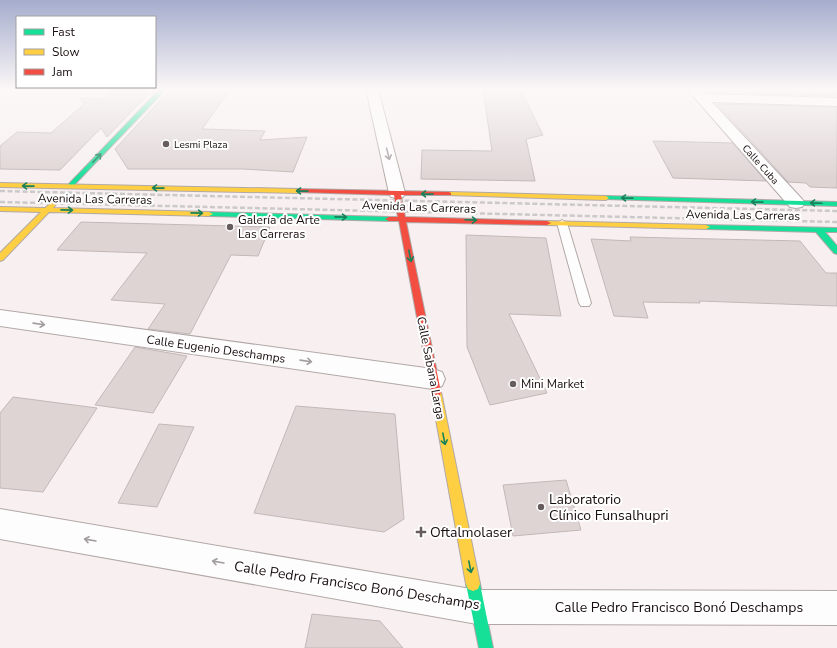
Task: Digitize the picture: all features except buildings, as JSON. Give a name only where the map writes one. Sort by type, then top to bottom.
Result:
[{"type":"main road","points":[[0,258],[134,119]]},
{"type":"main road","name":"Avenida Las Carreras","points":[[0,185],[837,204]]},
{"type":"main road","name":"Calle Sabana Larga","points":[[397,193],[486,648]]},
{"type":"main road","name":"Avenida Las Carreras","points":[[0,209],[837,230]]},
{"type":"main road","points":[[818,229],[837,251]]},
{"type":"street","name":"Calle Sabana Larga","points":[[379,119],[397,193]]},
{"type":"street","name":"Calle Cuba","points":[[721,119],[796,203]]},
{"type":"street","name":"Calle Eugenio Deschamps","points":[[0,318],[433,379]]},
{"type":"street","name":"Calle Pedro Francisco Bonó Deschamps","points":[[0,524],[478,607],[837,608]]},
{"type":"lane","points":[[562,223],[585,303]]},
{"type":"railway","points":[[0,191],[837,211]]},
{"type":"railway","points":[[0,202],[837,222]]},
{"type":"traffic: fast","points":[[70,186],[134,119]]},
{"type":"traffic: fast","points":[[606,198],[837,204]]},
{"type":"traffic: fast","points":[[209,214],[389,219]]},
{"type":"traffic: fast","points":[[706,227],[837,230]]},
{"type":"traffic: fast","points":[[818,229],[837,251]]},
{"type":"traffic: fast","points":[[473,584],[486,648]]},
{"type":"traffic: slow","points":[[0,185],[298,191]]},
{"type":"traffic: slow","points":[[449,194],[606,198]]},
{"type":"traffic: slow","points":[[0,258],[54,203]]},
{"type":"traffic: slow","points":[[0,209],[209,214]]},
{"type":"traffic: slow","points":[[547,223],[706,227]]},
{"type":"traffic: slow","points":[[436,392],[473,584]]},
{"type":"traffic: jam","points":[[298,191],[449,194]]},
{"type":"traffic: jam","points":[[397,193],[436,392]]},
{"type":"traffic: jam","points":[[389,219],[547,223]]},
{"type":"place","name":"Lesmi Plaza","points":[[166,144]]},
{"type":"place","name":"Galería de Arte Las Carreras","points":[[230,227]]},
{"type":"place","name":"Mini Market","points":[[513,384]]},
{"type":"place","name":"Laboratorio Clínico Funsalhupri","points":[[541,507]]},
{"type":"place","name":"Oftalmolaser","points":[[421,532]]}]
